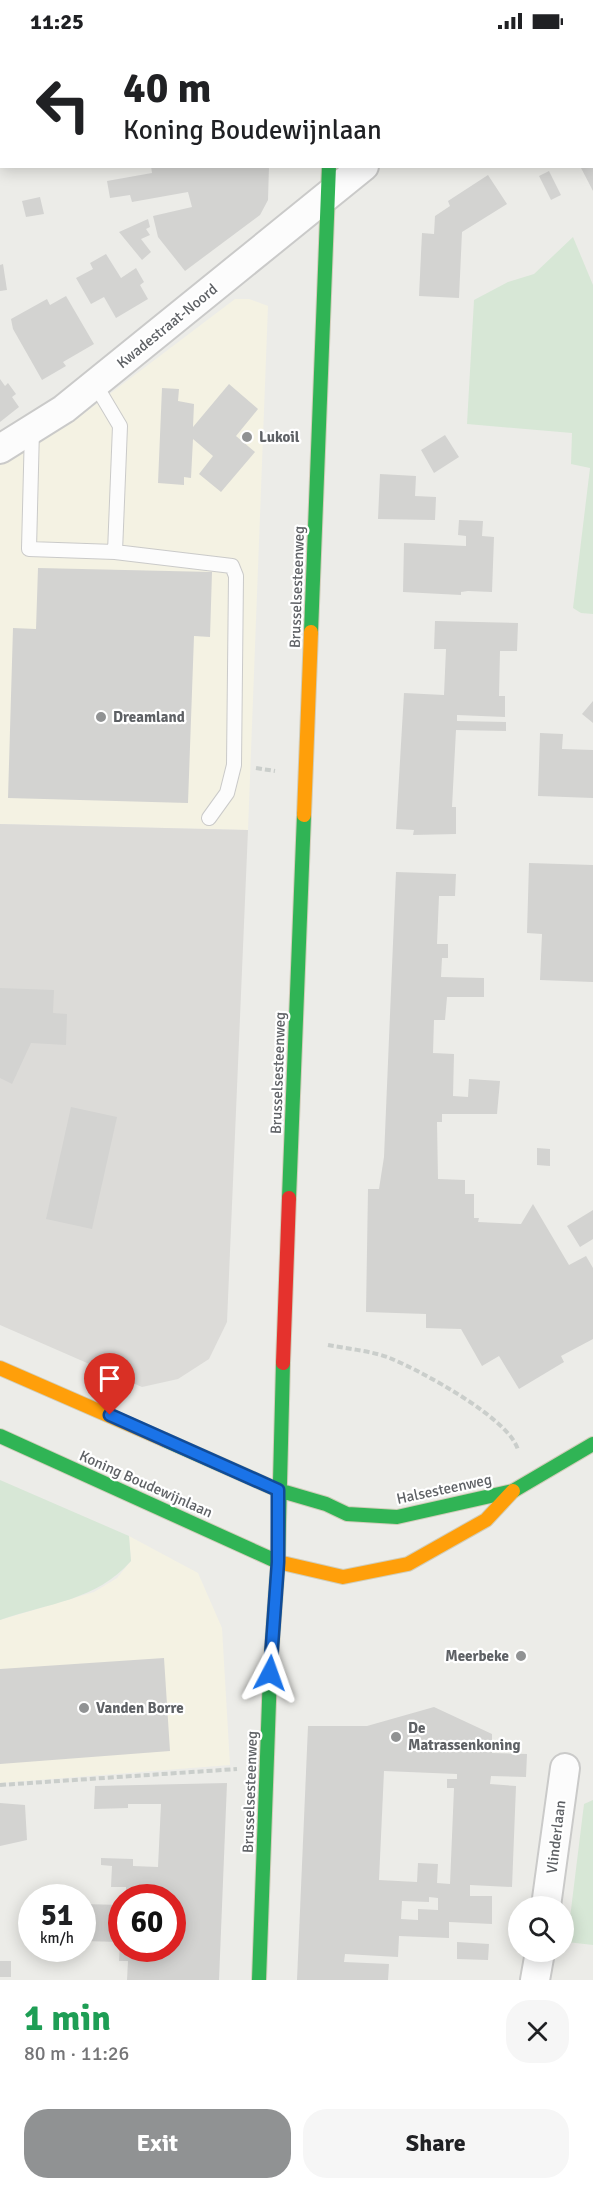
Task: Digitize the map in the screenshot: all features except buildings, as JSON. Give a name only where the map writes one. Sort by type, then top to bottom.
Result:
[{"type":"main road","name":"Brusselsesteenweg","points":[[259,1980],[278,1562],[278,1490],[329,168]]},
{"type":"main road","points":[[0,1368],[278,1490]]},
{"type":"main road","name":"Koning Boudewijnlaan","points":[[0,1436],[278,1562]]},
{"type":"main road","name":"Halsesteenweg","points":[[278,1562],[343,1577],[408,1564],[486,1520],[513,1491],[593,1444]]},
{"type":"main road","name":"Halsesteenweg","points":[[278,1490],[326,1504],[347,1514],[397,1517],[513,1491]]},
{"type":"street","name":"Kwadestraat-Noord","points":[[0,449],[64,409],[362,168]]},
{"type":"street","name":"Vlinderlaan","points":[[547,1896],[565,1768]]},
{"type":"street","points":[[535,1980],[538,1962]]},
{"type":"lane","points":[[94,384],[120,426],[115,552]]},
{"type":"lane","points":[[32,429],[29,549],[115,552],[232,566],[236,576],[234,765],[226,793],[209,818]]},
{"type":"path","points":[[234,765],[306,775]]},
{"type":"path","points":[[328,1346],[391,1358],[477,1406],[515,1439],[526,1483]]},
{"type":"path","points":[[0,1785],[267,1767]]},
{"type":"shaded area","points":[[235,299],[249,299],[268,306],[248,830],[0,824],[0,464],[74,421]]},
{"type":"shaded area","points":[[0,824],[248,830],[227,1322],[209,1359],[178,1379],[142,1387],[0,1325]]},
{"type":"shaded area","points":[[129,1536],[198,1573],[222,1628],[230,1765],[0,1783],[0,1620],[94,1592],[117,1578],[131,1561]]},
{"type":"green space","points":[[573,237],[593,285],[593,614],[581,613],[573,608],[590,468],[571,464],[572,433],[467,424],[474,300],[508,282],[534,274]]},
{"type":"green space","points":[[0,1480],[129,1536],[131,1561],[103,1585],[87,1593],[0,1620]]},
{"type":"green space","points":[[593,1800],[593,1945],[574,1943],[573,1896],[584,1804]]},
{"type":"traffic: fast","points":[[311,632],[329,168]]},
{"type":"traffic: fast","points":[[289,1198],[304,815]]},
{"type":"traffic: fast","points":[[259,1980],[270,1673],[278,1562],[283,1363]]},
{"type":"traffic: fast","points":[[0,1436],[278,1562]]},
{"type":"traffic: fast","points":[[165,1440],[278,1490]]},
{"type":"traffic: fast","points":[[278,1490],[326,1504],[347,1514],[397,1517],[513,1491],[593,1444]]},
{"type":"traffic: slow","points":[[304,815],[311,632]]},
{"type":"traffic: slow","points":[[0,1368],[165,1440]]},
{"type":"traffic: slow","points":[[278,1562],[343,1577],[408,1564],[486,1520],[513,1491]]},
{"type":"traffic: jam","points":[[283,1363],[289,1198]]},
{"type":"place","name":"Lukoil","points":[[247,437]]},
{"type":"place","name":"Dreamland","points":[[101,717]]},
{"type":"place","name":"Meerbeke","points":[[521,1656]]},
{"type":"place","name":"Vanden Borre","points":[[84,1708]]},
{"type":"place","name":"De Matrassenkoning","points":[[396,1737]]},
{"type":"route","points":[[110,1415],[278,1490],[278,1562],[270,1673]]}]
